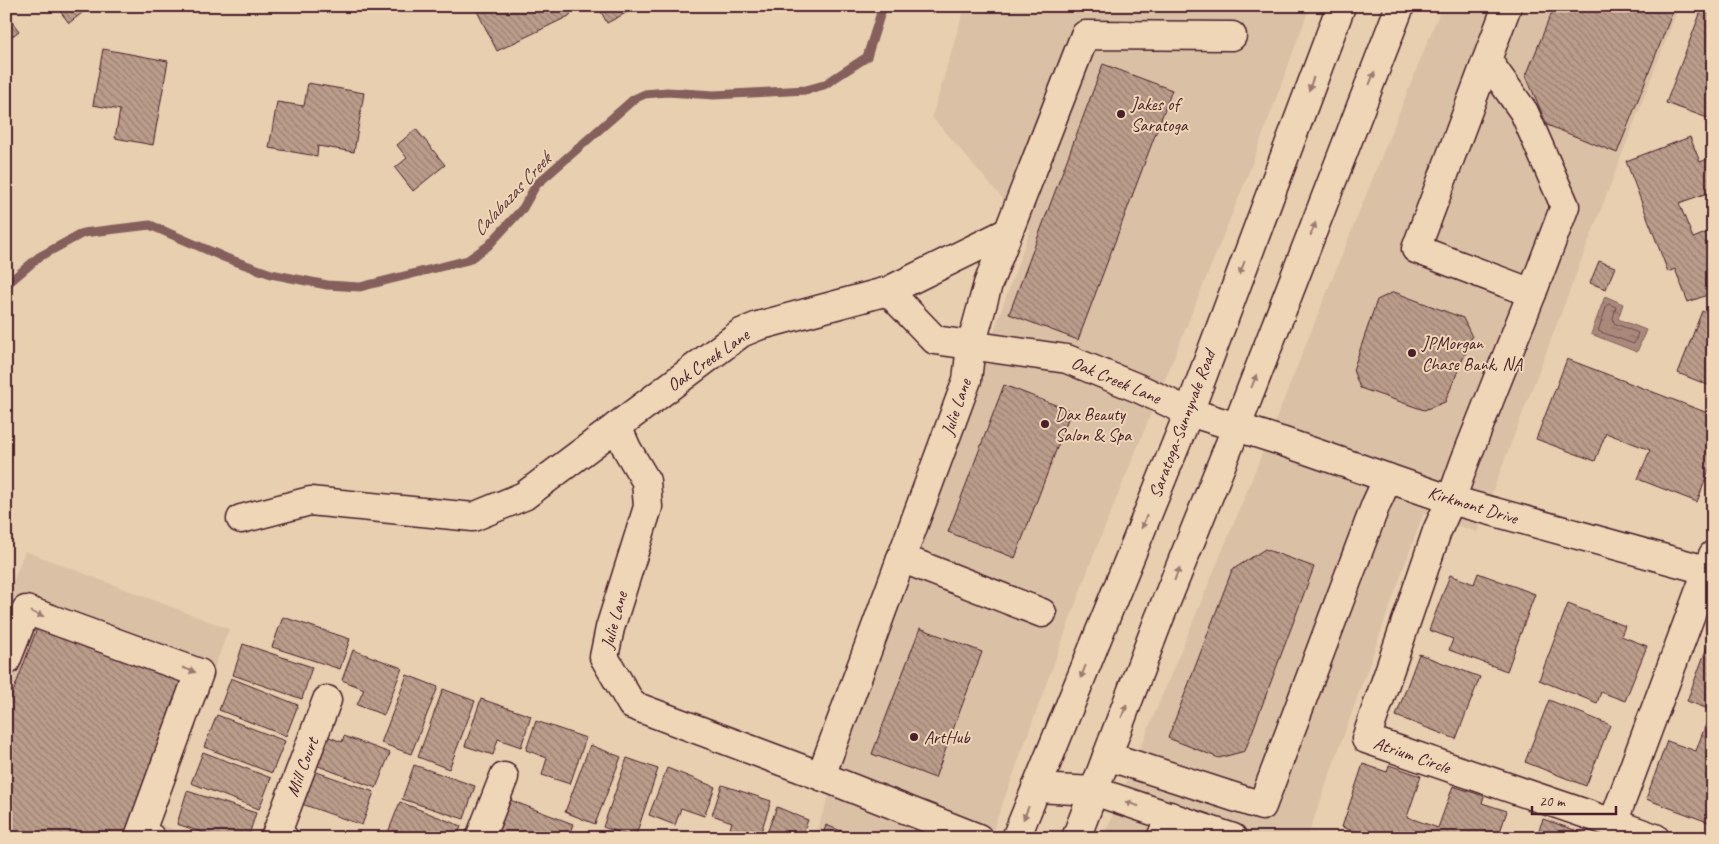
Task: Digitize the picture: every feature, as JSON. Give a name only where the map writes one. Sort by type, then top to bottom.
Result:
[{"type":"street","name":"Saratoga-Sunnyvale Road","points":[[1016,838],[1189,412],[1341,6]]},
{"type":"street","points":[[1076,838],[1162,610],[1237,426],[1400,6]]},
{"type":"street","points":[[1507,6],[1416,248],[1532,293]]},
{"type":"street","name":"Julie Lane","points":[[821,776],[967,380],[971,346],[988,284],[1085,35],[1232,36]]},
{"type":"street","points":[[1451,500],[1566,206],[1524,112],[1487,60]]},
{"type":"street","points":[[888,291],[1008,232]]},
{"type":"street","name":"Oak Creek Lane","points":[[241,519],[310,501],[473,517],[524,496],[740,332],[888,291],[935,340],[1067,359],[1140,389],[1189,412],[1237,426]]},
{"type":"street","name":"Julie Lane","points":[[618,426],[627,449],[646,481],[648,508],[610,628],[604,657],[632,705],[821,776],[978,838]]},
{"type":"street","name":"Kirkmont Drive","points":[[1237,426],[1451,500],[1711,566]]},
{"type":"street","points":[[1107,756],[1262,806],[1369,523],[1388,478]]},
{"type":"street","name":"Atrium Circle","points":[[1451,500],[1438,531],[1366,739],[1656,838]]},
{"type":"street","points":[[901,558],[1042,613]]},
{"type":"street","points":[[1613,823],[1711,566]]},
{"type":"street","points":[[6,661],[26,610],[199,673],[144,836]]},
{"type":"street","name":"Mill Court","points":[[280,836],[327,700]]},
{"type":"street","points":[[480,838],[504,777]]},
{"type":"street","points":[[1036,788],[1094,791],[1166,827],[1233,838]]},
{"type":"shaded area","points":[[965,6],[1310,6],[1249,172],[1092,559],[990,838],[814,838],[1030,230],[932,117]]},
{"type":"shaded area","points":[[1442,6],[1679,6],[1477,532],[1423,514],[1307,838],[1103,838],[1243,501]]},
{"type":"shaded area","points":[[25,551],[229,629],[155,822],[194,838],[6,838],[6,601]]},
{"type":"water","points":[[1605,296],[1623,304],[1618,319],[1646,330],[1637,352],[1591,334]]},
{"type":"building","points":[[56,6],[91,6],[69,23]]},
{"type":"building","points":[[486,6],[566,6],[571,15],[497,51],[477,11]]},
{"type":"building","points":[[598,6],[639,6],[607,23]]},
{"type":"building","points":[[1568,6],[1675,6],[1617,153],[1547,125],[1526,76],[1551,14]]},
{"type":"building","points":[[1703,6],[1713,6],[1713,120],[1666,103]]},
{"type":"building","points":[[6,14],[19,31],[6,41]]},
{"type":"building","points":[[103,49],[168,61],[153,145],[115,138],[120,110],[93,105]]},
{"type":"building","points":[[1103,64],[1172,90],[1078,340],[1009,314]]},
{"type":"building","points":[[308,83],[364,93],[354,152],[318,146],[317,156],[269,148],[277,102],[304,106]]},
{"type":"building","points":[[416,129],[445,165],[413,191],[395,168],[407,158],[397,145]]},
{"type":"building","points":[[1690,137],[1700,162],[1708,159],[1713,171],[1713,191],[1679,203],[1693,238],[1713,230],[1713,293],[1688,302],[1675,269],[1668,272],[1626,161]]},
{"type":"building","points":[[1599,261],[1615,267],[1606,289],[1590,283]]},
{"type":"building","name":"JPMorgan Chase Bank, NA","points":[[1394,292],[1463,318],[1472,337],[1445,402],[1424,410],[1360,388],[1353,370],[1377,300]]},
{"type":"building","points":[[1702,311],[1713,316],[1713,387],[1678,373]]},
{"type":"building","points":[[1567,359],[1713,415],[1713,460],[1697,502],[1638,479],[1650,450],[1606,433],[1595,461],[1536,439]]},
{"type":"building","points":[[1004,385],[1071,411],[1015,558],[948,532]]},
{"type":"building","points":[[1265,549],[1314,567],[1245,751],[1219,758],[1168,738],[1232,570]]},
{"type":"building","points":[[1478,573],[1535,594],[1507,671],[1449,650],[1453,639],[1429,630],[1450,575],[1474,584]]},
{"type":"building","points":[[1568,604],[1625,626],[1621,636],[1647,646],[1625,701],[1601,692],[1597,703],[1539,680]]},
{"type":"building","points":[[283,617],[350,639],[340,669],[272,647]]},
{"type":"building","points":[[39,623],[186,678],[127,838],[20,838],[6,832],[6,711]]},
{"type":"building","points":[[920,628],[982,652],[935,778],[872,754]]},
{"type":"building","points":[[1710,639],[1713,640],[1713,824],[1646,799],[1667,741],[1696,751],[1711,710],[1687,701]]},
{"type":"building","points":[[243,644],[312,667],[302,699],[233,675]]},
{"type":"building","points":[[353,650],[402,668],[384,715],[357,705],[364,689],[342,680]]},
{"type":"building","points":[[1419,654],[1480,677],[1456,739],[1396,716]]},
{"type":"building","points":[[407,675],[438,687],[411,754],[381,743]]},
{"type":"building","points":[[231,678],[298,705],[286,736],[219,710]]},
{"type":"building","points":[[443,689],[475,701],[449,769],[418,757]]},
{"type":"building","points":[[481,699],[531,716],[521,747],[498,739],[493,755],[465,746]]},
{"type":"building","points":[[1549,700],[1610,725],[1586,786],[1525,762]]},
{"type":"building","points":[[217,715],[285,741],[272,773],[204,747]]},
{"type":"building","points":[[536,721],[586,738],[570,784],[542,775],[547,758],[526,750]]},
{"type":"building","points":[[324,735],[342,742],[344,736],[390,753],[376,788],[313,764]]},
{"type":"building","points":[[590,745],[621,757],[595,824],[565,812]]},
{"type":"building","points":[[203,752],[271,778],[259,809],[191,783]]},
{"type":"building","points":[[627,758],[658,769],[635,838],[603,827]]},
{"type":"building","points":[[1363,764],[1387,772],[1389,765],[1421,776],[1407,817],[1438,828],[1453,786],[1484,796],[1482,803],[1507,811],[1498,838],[1373,838],[1342,827]]},
{"type":"building","points":[[414,765],[475,786],[464,819],[402,799]]},
{"type":"building","points":[[667,768],[715,787],[704,816],[681,808],[675,825],[649,815]]},
{"type":"building","points":[[311,770],[374,792],[362,825],[299,803]]},
{"type":"building","points":[[722,785],[771,801],[759,838],[727,838],[732,822],[712,815]]},
{"type":"building","points":[[187,791],[256,813],[248,838],[219,838],[177,824]]},
{"type":"building","points":[[510,800],[573,824],[568,838],[509,838],[497,833]]},
{"type":"building","points":[[400,802],[461,826],[457,838],[395,838],[387,835]]},
{"type":"building","points":[[777,807],[808,820],[801,838],[765,838]]},
{"type":"building","points":[[1543,819],[1597,838],[1536,838]]},
{"type":"building","points":[[826,825],[859,838],[822,838]]},
{"type":"waterway","name":"Calabazas Creek","points":[[6,285],[39,257],[83,233],[150,225],[226,258],[271,274],[327,285],[360,287],[468,260],[488,246],[523,208],[536,185],[634,99],[645,94],[667,92],[714,95],[806,90],[824,85],[867,57],[883,6]]},
{"type":"place","name":"Jakes of Saratoga","points":[[1121,114]]},
{"type":"place","name":"JPMorgan Chase Bank, NA","points":[[1412,353]]},
{"type":"place","name":"Dax Beauty Salon & Spa","points":[[1045,424]]},
{"type":"place","name":"ArtHub","points":[[914,737]]}]
